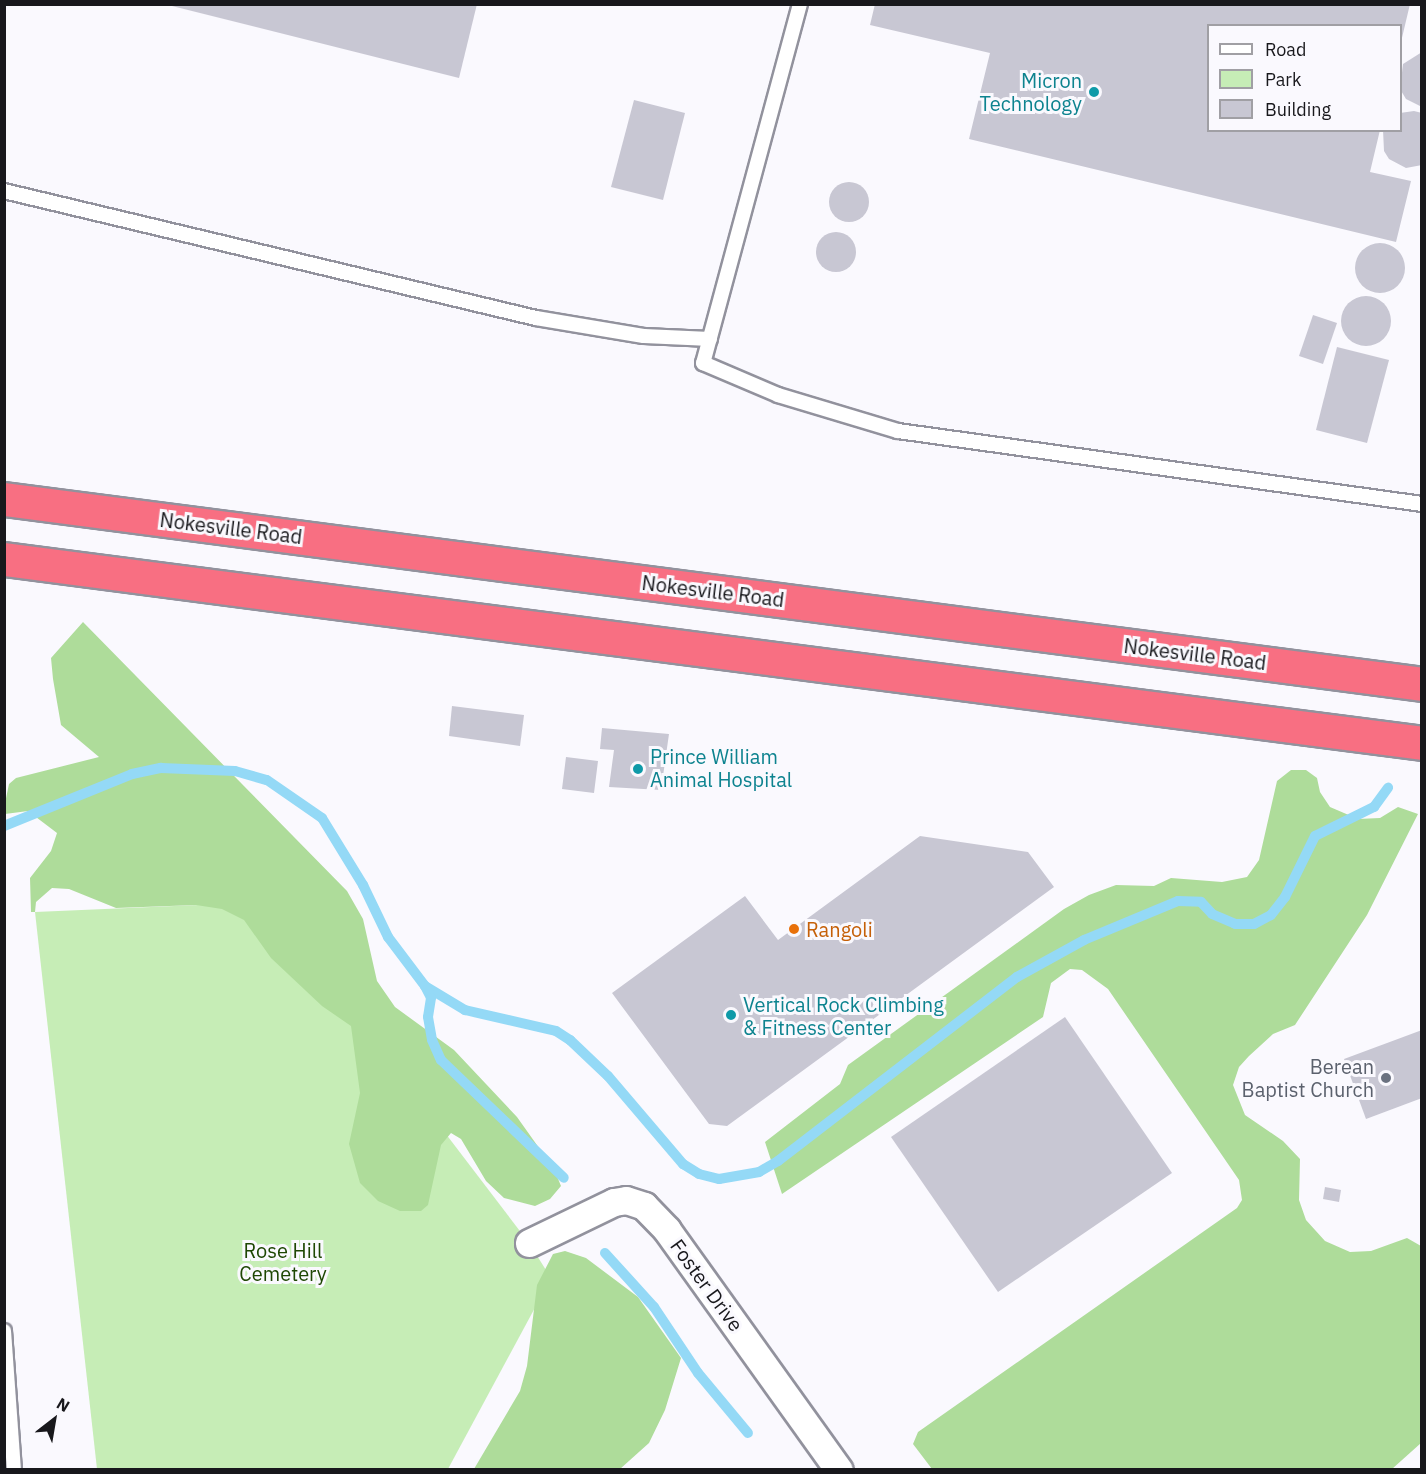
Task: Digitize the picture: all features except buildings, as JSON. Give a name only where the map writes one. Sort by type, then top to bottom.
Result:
[{"type":"highway","name":"Nokesville Road","points":[[4,499],[1422,684]]},
{"type":"highway","points":[[4,559],[1422,743]]},
{"type":"street","name":"Foster Drive","points":[[529,1243],[614,1202],[626,1200],[644,1206],[667,1230],[839,1470]]},
{"type":"lane","points":[[800,4],[703,363],[778,395],[898,431],[1422,504]]},
{"type":"lane","points":[[4,191],[536,318],[644,336],[710,339]]},
{"type":"lane","points":[[4,1331],[14,1470]]},
{"type":"green space","points":[[83,622],[347,891],[363,919],[377,981],[395,1007],[454,1050],[517,1117],[554,1169],[561,1186],[550,1199],[535,1206],[504,1198],[486,1181],[461,1139],[451,1133],[441,1145],[428,1205],[421,1211],[400,1211],[378,1201],[360,1183],[349,1144],[360,1093],[351,1026],[322,1006],[271,958],[244,920],[222,909],[196,905],[116,908],[69,889],[52,888],[36,902],[35,912],[31,912],[30,878],[51,851],[57,833],[28,811],[5,814],[5,803],[9,784],[16,778],[99,757],[61,725],[53,679],[51,658]]},
{"type":"green space","points":[[1291,770],[1306,770],[1317,778],[1320,792],[1330,807],[1358,819],[1380,818],[1398,807],[1418,814],[1367,915],[1295,1025],[1273,1034],[1249,1056],[1239,1067],[1233,1085],[1245,1115],[1283,1141],[1300,1159],[1299,1200],[1306,1220],[1325,1241],[1350,1252],[1371,1251],[1407,1238],[1421,1246],[1421,1443],[1392,1469],[932,1469],[913,1444],[918,1432],[1237,1208],[1242,1200],[1239,1180],[1108,989],[1082,970],[1070,969],[1051,983],[1043,1017],[782,1194],[765,1142],[840,1084],[848,1065],[1064,909],[1089,895],[1116,885],[1154,886],[1171,878],[1222,882],[1247,877],[1259,860],[1277,781]]},
{"type":"green space","name":"Rose Hill Cemetery","points":[[269,902],[529,1243],[551,1278],[448,1469],[97,1469],[35,912]]},
{"type":"green space","points":[[565,1251],[586,1258],[638,1297],[681,1358],[665,1410],[649,1443],[620,1469],[474,1469],[520,1391],[527,1366],[537,1285],[553,1254]]},
{"type":"waterway","points":[[4,826],[132,774],[161,768],[235,771],[267,780],[322,818],[363,885],[388,937],[425,986],[465,1010],[556,1031],[570,1040],[608,1076],[683,1164],[699,1174],[719,1179],[759,1172],[778,1161],[1017,977],[1084,940],[1178,901],[1201,902],[1212,914],[1235,924],[1254,924],[1271,915],[1285,897],[1315,836],[1374,807],[1388,788]]},
{"type":"waterway","points":[[425,986],[431,998],[428,1017],[432,1040],[441,1060],[564,1178]]},
{"type":"waterway","points":[[605,1253],[654,1307],[698,1373],[748,1433]]},
{"type":"place","name":"Micron Technology","points":[[1094,92]]},
{"type":"place","name":"Prince William Animal Hospital","points":[[638,769]]},
{"type":"place","name":"Rangoli","points":[[794,929]]},
{"type":"place","name":"Vertical Rock Climbing & Fitness Center","points":[[731,1015]]},
{"type":"place","name":"Berean Baptist Church","points":[[1386,1078]]}]
